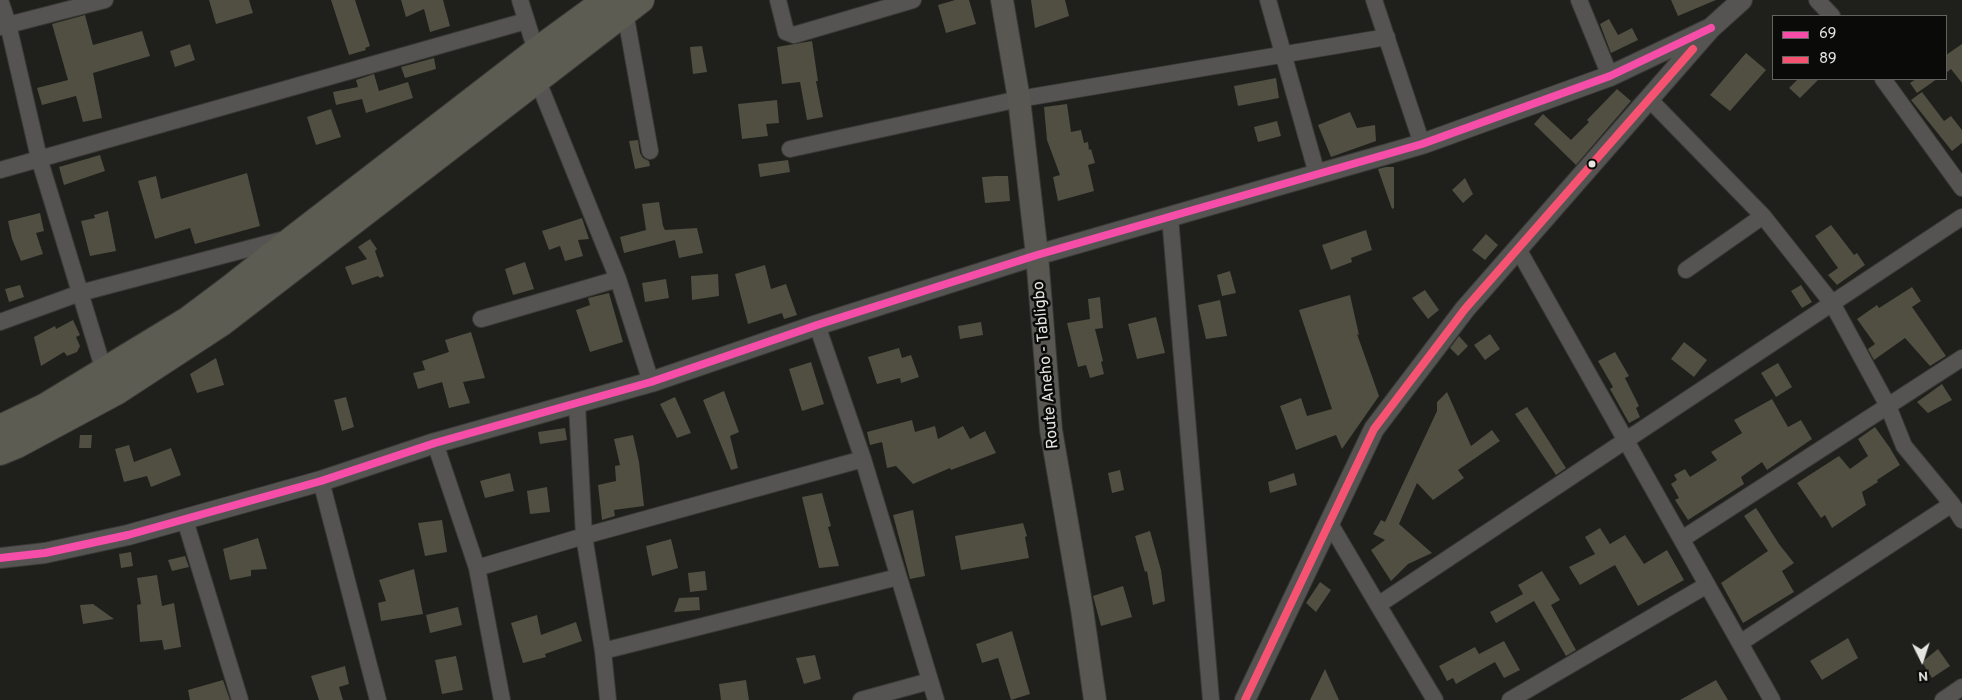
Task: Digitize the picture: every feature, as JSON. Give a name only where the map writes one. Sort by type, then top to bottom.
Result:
[{"type":"highway","points":[[0,428],[44,407],[189,319],[536,51],[624,4]]},
{"type":"highway","points":[[0,452],[17,445],[116,392],[216,327],[537,79],[624,4]]},
{"type":"main road","name":"Route Aneho - Tabligbo","points":[[1002,0],[1019,100],[1037,255],[1051,430],[1082,609],[1095,700]]},
{"type":"street","points":[[0,0],[4,25],[39,158],[104,370]]},
{"type":"street","points":[[4,25],[105,0]]},
{"type":"street","points":[[520,0],[536,51]]},
{"type":"street","points":[[778,0],[786,32],[794,35],[913,0]]},
{"type":"street","points":[[1268,0],[1317,174]]},
{"type":"street","points":[[1374,0],[1422,144]]},
{"type":"street","points":[[1579,0],[1610,76]]},
{"type":"street","points":[[1817,0],[1831,15]]},
{"type":"street","points":[[1246,700],[1374,429],[1465,309],[1711,28],[1736,2]]},
{"type":"street","points":[[624,4],[650,152]]},
{"type":"street","points":[[0,170],[526,22]]},
{"type":"street","points":[[0,558],[45,553],[82,545],[185,520],[321,481],[435,443],[651,382],[816,325],[1037,255],[1422,144],[1610,76],[1711,28]]},
{"type":"street","points":[[790,149],[1019,100],[1387,37]]},
{"type":"street","points":[[537,79],[618,279],[651,382]]},
{"type":"street","points":[[1884,80],[1962,188]]},
{"type":"street","points":[[1649,99],[1763,216],[1832,303],[1888,406],[1904,446],[1952,504],[1962,520]]},
{"type":"street","points":[[1686,270],[1763,216]]},
{"type":"street","points":[[1170,217],[1211,700]]},
{"type":"street","points":[[1378,605],[1962,217]]},
{"type":"street","points":[[0,322],[80,293],[295,236]]},
{"type":"street","points":[[1518,249],[1772,700]]},
{"type":"street","points":[[481,319],[618,279]]},
{"type":"street","points":[[816,325],[863,458],[936,700]]},
{"type":"street","points":[[1682,539],[1962,358]]},
{"type":"street","points":[[577,404],[584,536],[603,651],[608,700]]},
{"type":"street","points":[[435,443],[477,568],[502,700]]},
{"type":"street","points":[[477,568],[863,458]]},
{"type":"street","points":[[321,481],[378,700]]},
{"type":"street","points":[[1740,643],[1952,504]]},
{"type":"street","points":[[185,520],[240,700]]},
{"type":"street","points":[[1329,522],[1435,700]]},
{"type":"street","points":[[603,651],[898,577]]},
{"type":"street","points":[[1510,700],[1707,585]]},
{"type":"street","points":[[861,700],[930,680]]},
{"type":"street","points":[[1943,700],[1962,687]]},
{"type":"building","points":[[209,0],[249,0],[253,13],[216,24]]},
{"type":"building","points":[[331,0],[355,0],[370,46],[365,48],[366,50],[349,55]]},
{"type":"building","points":[[401,0],[443,0],[450,26],[430,32],[424,9],[406,17]]},
{"type":"building","points":[[955,0],[969,0],[976,24],[946,33],[938,5]]},
{"type":"building","points":[[1031,0],[1065,0],[1069,16],[1035,28]]},
{"type":"building","points":[[1671,0],[1716,0],[1678,16]]},
{"type":"building","points":[[85,15],[93,45],[142,31],[150,56],[93,73],[102,118],[83,122],[76,96],[42,105],[37,88],[68,80],[52,24]]},
{"type":"building","points":[[1609,19],[1618,35],[1632,28],[1638,40],[1611,53],[1600,24]]},
{"type":"building","points":[[812,41],[818,81],[816,81],[823,117],[807,120],[800,82],[782,84],[777,47]]},
{"type":"building","points":[[190,44],[195,60],[175,67],[170,51]]},
{"type":"building","points":[[1962,44],[1962,83],[1951,69],[1947,72],[1947,54]]},
{"type":"building","points":[[702,46],[707,72],[693,74],[690,47]]},
{"type":"building","points":[[1746,53],[1766,70],[1730,111],[1710,95]]},
{"type":"building","points":[[434,58],[436,69],[405,78],[401,67]]},
{"type":"building","points":[[374,74],[379,91],[408,82],[413,98],[366,113],[362,99],[336,105],[333,92],[358,87],[356,80]]},
{"type":"building","points":[[1276,78],[1279,98],[1238,106],[1234,86]]},
{"type":"building","points":[[1797,80],[1818,80],[1800,98],[1789,88]]},
{"type":"building","points":[[1914,80],[1936,80],[1917,93],[1910,83]]},
{"type":"building","points":[[1617,89],[1631,101],[1576,165],[1534,124],[1543,114],[1571,140],[1589,122],[1587,120]]},
{"type":"building","points":[[1922,92],[1944,121],[1951,116],[1962,130],[1962,143],[1952,151],[1911,100]]},
{"type":"building","points":[[777,100],[779,123],[766,124],[768,136],[742,139],[738,104]]},
{"type":"building","points":[[1067,104],[1071,132],[1081,130],[1084,143],[1088,142],[1089,150],[1091,149],[1095,163],[1088,165],[1094,191],[1058,201],[1053,177],[1060,175],[1047,140],[1044,107]]},
{"type":"building","points":[[331,109],[341,137],[316,145],[307,117]]},
{"type":"building","points":[[1350,112],[1357,128],[1375,125],[1376,141],[1331,157],[1318,125]]},
{"type":"building","points":[[1277,121],[1281,136],[1258,142],[1254,127]]},
{"type":"building","points":[[638,140],[640,153],[643,158],[649,161],[650,166],[635,169],[629,141]]},
{"type":"building","points":[[100,155],[105,171],[64,185],[59,167]]},
{"type":"building","points":[[788,160],[790,172],[760,177],[758,164]]},
{"type":"building","points":[[1394,167],[1394,208],[1392,209],[1378,169]]},
{"type":"building","points":[[247,173],[260,226],[195,244],[190,228],[155,239],[138,181],[156,176],[161,199]]},
{"type":"building","points":[[1008,176],[1010,201],[985,203],[982,177]]},
{"type":"building","points":[[1465,178],[1473,194],[1463,203],[1452,190]]},
{"type":"building","points":[[659,202],[665,230],[697,228],[703,253],[679,258],[675,240],[624,253],[620,237],[646,230],[642,204]]},
{"type":"building","points":[[108,211],[116,251],[90,256],[81,221],[95,218],[94,215]]},
{"type":"building","points":[[40,213],[44,231],[36,233],[43,254],[21,261],[12,239],[8,221]]},
{"type":"building","points":[[582,218],[589,239],[578,240],[583,256],[565,261],[560,246],[549,250],[542,231]]},
{"type":"building","points":[[1831,225],[1854,255],[1857,253],[1865,265],[1837,285],[1828,275],[1838,268],[1815,236]]},
{"type":"building","points":[[1366,230],[1372,250],[1351,258],[1352,262],[1331,270],[1322,245]]},
{"type":"building","points":[[1486,234],[1498,245],[1485,260],[1472,250]]},
{"type":"building","points":[[370,239],[377,249],[375,251],[384,276],[380,278],[378,276],[352,285],[345,267],[367,259],[358,247]]},
{"type":"building","points":[[525,262],[534,289],[513,295],[505,269]]},
{"type":"building","points":[[765,265],[771,289],[786,284],[797,315],[784,319],[782,313],[748,324],[735,274]]},
{"type":"building","points":[[1230,271],[1236,293],[1222,296],[1217,275]]},
{"type":"building","points":[[718,274],[719,296],[692,300],[691,276]]},
{"type":"building","points":[[666,279],[669,298],[645,302],[642,283]]},
{"type":"building","points":[[20,285],[24,297],[9,302],[5,289]]},
{"type":"building","points":[[1801,285],[1812,302],[1802,308],[1791,291]]},
{"type":"building","points":[[1912,287],[1921,301],[1912,307],[1946,356],[1930,366],[1905,338],[1874,360],[1868,349],[1875,344],[1857,319],[1877,305],[1879,308]]},
{"type":"building","points":[[1425,290],[1439,310],[1428,319],[1412,298]]},
{"type":"building","points":[[609,293],[623,342],[590,352],[576,310],[590,305],[588,298]]},
{"type":"building","points":[[1350,295],[1359,335],[1357,334],[1379,396],[1342,449],[1336,435],[1296,450],[1280,406],[1301,398],[1307,416],[1332,409],[1299,310]]},
{"type":"building","points":[[1100,297],[1103,328],[1095,329],[1103,361],[1101,362],[1104,374],[1090,378],[1086,365],[1078,367],[1067,323],[1090,319],[1088,299]]},
{"type":"building","points":[[1220,300],[1227,336],[1206,339],[1198,305]]},
{"type":"building","points":[[1156,317],[1165,353],[1137,359],[1128,324]]},
{"type":"building","points":[[73,320],[80,335],[76,337],[80,346],[77,352],[67,356],[64,352],[41,366],[34,337],[55,326],[56,329]]},
{"type":"building","points":[[981,322],[983,335],[960,339],[958,326]]},
{"type":"building","points":[[471,332],[485,378],[463,382],[470,403],[449,408],[442,382],[418,389],[413,373],[425,370],[422,361],[449,352],[445,340]]},
{"type":"building","points":[[1490,334],[1500,349],[1485,360],[1474,345]]},
{"type":"building","points":[[1459,336],[1468,346],[1458,356],[1450,348]]},
{"type":"building","points":[[1684,342],[1707,360],[1694,377],[1671,359]]},
{"type":"building","points":[[899,348],[902,358],[911,355],[919,377],[901,383],[900,378],[877,384],[868,357]]},
{"type":"building","points":[[1615,352],[1629,376],[1625,378],[1639,406],[1636,408],[1640,417],[1629,423],[1610,389],[1613,387],[1598,361]]},
{"type":"building","points":[[216,358],[224,385],[197,393],[190,374]]},
{"type":"building","points":[[811,362],[824,404],[802,411],[789,369]]},
{"type":"building","points":[[1778,363],[1792,387],[1776,397],[1761,373]]},
{"type":"building","points":[[1942,384],[1952,400],[1928,413],[1917,402]]},
{"type":"building","points":[[724,391],[739,432],[730,436],[738,468],[731,470],[703,400]]},
{"type":"building","points":[[1447,392],[1471,446],[1492,430],[1500,441],[1458,470],[1464,478],[1433,500],[1417,483],[1399,524],[1432,553],[1408,564],[1391,581],[1371,550],[1385,540],[1373,534],[1381,520],[1385,522],[1437,411],[1437,402]]},
{"type":"building","points":[[346,397],[354,427],[342,431],[334,400]]},
{"type":"building","points":[[675,397],[691,433],[677,438],[660,404]]},
{"type":"building","points":[[1772,399],[1788,427],[1801,420],[1812,439],[1767,470],[1762,462],[1741,477],[1744,484],[1688,520],[1675,500],[1679,498],[1671,484],[1677,480],[1674,475],[1685,469],[1690,477],[1717,460],[1711,452],[1742,433],[1734,420]]},
{"type":"building","points":[[1527,407],[1566,468],[1556,475],[1515,414]]},
{"type":"building","points":[[912,420],[915,432],[935,426],[938,439],[963,426],[970,439],[985,431],[996,453],[951,470],[950,468],[913,484],[896,466],[887,468],[882,442],[870,445],[867,432]]},
{"type":"building","points":[[1875,427],[1900,465],[1862,492],[1866,505],[1832,528],[1825,515],[1821,518],[1797,483],[1839,456],[1850,469],[1868,456],[1858,439]]},
{"type":"building","points":[[565,428],[567,440],[540,444],[538,432]]},
{"type":"building","points":[[80,435],[92,435],[91,448],[79,448]]},
{"type":"building","points":[[633,435],[639,462],[644,506],[614,510],[615,516],[602,520],[598,485],[616,481],[615,466],[620,465],[614,439]]},
{"type":"building","points":[[129,445],[134,462],[171,448],[181,475],[151,487],[147,476],[124,482],[115,449]]},
{"type":"building","points":[[1120,470],[1124,490],[1112,493],[1108,473]]},
{"type":"building","points":[[510,473],[514,491],[485,498],[480,481]]},
{"type":"building","points":[[1294,473],[1297,485],[1270,493],[1268,482]]},
{"type":"building","points":[[547,487],[550,512],[530,514],[527,491]]},
{"type":"building","points":[[822,493],[831,526],[828,527],[839,566],[819,568],[802,497]]},
{"type":"building","points":[[1756,508],[1779,544],[1794,563],[1782,571],[1794,592],[1743,623],[1721,583],[1768,551],[1744,516]]},
{"type":"building","points":[[913,510],[925,576],[910,579],[893,515]]},
{"type":"building","points":[[442,520],[447,552],[425,556],[418,523]]},
{"type":"building","points":[[1023,523],[1027,536],[1025,537],[1029,558],[961,570],[955,536]]},
{"type":"building","points":[[1600,528],[1610,544],[1625,535],[1644,564],[1667,550],[1684,580],[1638,606],[1615,565],[1580,585],[1569,567],[1595,554],[1585,537]]},
{"type":"building","points":[[1150,531],[1161,570],[1165,601],[1153,605],[1147,571],[1145,572],[1135,536]]},
{"type":"building","points":[[258,538],[267,569],[251,570],[251,576],[230,580],[223,549]]},
{"type":"building","points":[[671,539],[678,568],[652,576],[646,546]]},
{"type":"building","points":[[131,552],[133,566],[121,568],[119,554]]},
{"type":"building","points":[[185,556],[189,567],[172,571],[168,560]]},
{"type":"building","points":[[414,569],[423,614],[381,621],[378,603],[386,601],[379,580]]},
{"type":"building","points":[[705,571],[707,590],[690,592],[688,573]]},
{"type":"building","points":[[1542,571],[1560,600],[1551,605],[1576,650],[1566,656],[1534,601],[1496,623],[1490,612],[1523,594],[1518,585]]},
{"type":"building","points":[[157,575],[162,606],[174,603],[181,647],[164,650],[162,640],[140,642],[137,605],[141,604],[137,578]]},
{"type":"building","points":[[1320,582],[1331,590],[1316,612],[1306,603]]},
{"type":"building","points":[[1123,586],[1132,617],[1101,626],[1093,596]]},
{"type":"building","points":[[699,597],[700,610],[674,612],[679,598]]},
{"type":"building","points":[[93,604],[114,619],[83,624],[80,605]]},
{"type":"building","points":[[458,607],[462,625],[430,633],[426,615]]},
{"type":"building","points":[[537,615],[541,635],[576,622],[582,641],[545,654],[546,657],[523,663],[511,623]]},
{"type":"building","points":[[1012,631],[1030,694],[1011,700],[998,658],[982,663],[976,644]]},
{"type":"building","points":[[1848,638],[1858,658],[1822,680],[1810,661]]},
{"type":"building","points":[[1504,641],[1520,670],[1504,678],[1495,662],[1456,684],[1453,678],[1447,681],[1439,666],[1475,647],[1479,654]]},
{"type":"building","points":[[1938,649],[1950,666],[1932,678],[1922,662]]},
{"type":"building","points":[[815,655],[821,679],[804,684],[796,658]]},
{"type":"building","points":[[456,656],[463,690],[442,694],[435,660]]},
{"type":"building","points":[[345,666],[349,684],[339,687],[343,700],[319,700],[311,676]]},
{"type":"building","points":[[1325,669],[1339,700],[1310,700]]},
{"type":"building","points":[[223,680],[230,700],[190,700],[188,690]]},
{"type":"building","points":[[746,680],[749,700],[721,700],[719,684]]},
{"type":"building","points":[[1716,680],[1728,700],[1680,700]]},
{"type":"transit line","name":"69","points":[[0,558],[45,553],[128,535],[321,481],[435,443],[651,382],[817,325],[1037,255],[1422,144],[1610,76],[1711,28]]},
{"type":"transit line","name":"89","points":[[1245,700],[1374,429],[1465,309],[1693,49]]}]
